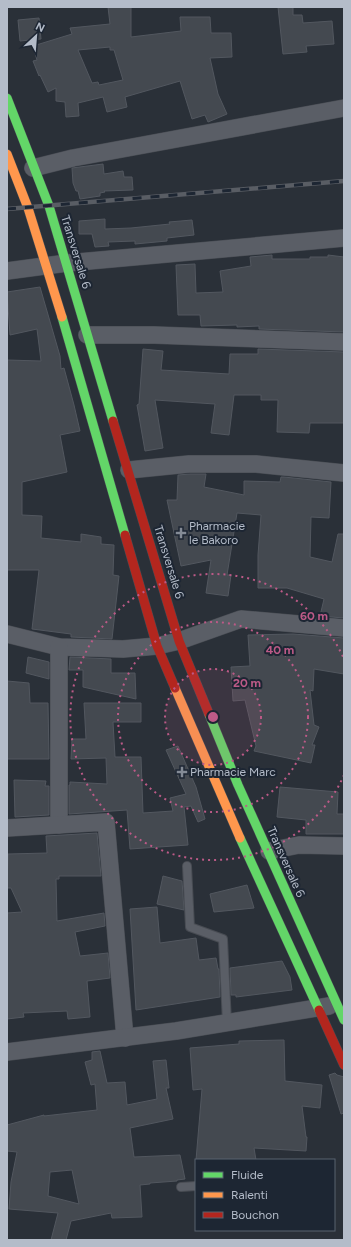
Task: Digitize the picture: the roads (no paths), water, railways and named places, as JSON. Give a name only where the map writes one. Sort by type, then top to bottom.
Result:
[{"type":"main road","name":"Transversale 6","points":[[7,98],[33,168],[50,206],[68,263],[87,335],[180,640],[238,785],[342,1010]]},
{"type":"main road","points":[[7,154],[28,208],[47,266],[157,646],[246,852],[344,1065]]},
{"type":"street","points":[[33,168],[73,158],[344,108]]},
{"type":"street","points":[[7,151],[25,147]]},
{"type":"street","points":[[7,271],[68,263],[344,238]]},
{"type":"street","points":[[87,335],[344,342]]},
{"type":"street","points":[[129,470],[189,464],[256,464],[344,473]]},
{"type":"street","points":[[7,634],[59,647],[123,649],[157,646],[180,640],[242,619],[344,628]]},
{"type":"street","points":[[59,647],[59,825]]},
{"type":"street","points":[[7,828],[106,822],[125,1038]]},
{"type":"street","points":[[269,851],[299,845],[344,846]]},
{"type":"street","points":[[7,1052],[125,1038],[317,1008],[342,1010]]},
{"type":"lane","points":[[187,866],[190,927],[224,939],[227,1023]]},
{"type":"lane","points":[[181,1187],[195,1186]]},
{"type":"railway","points":[[7,209],[344,181]]},
{"type":"place","name":"Pharmacie le Bakoro","points":[[181,533]]},
{"type":"place","name":"Pharmacie Marc","points":[[182,772]]}]
